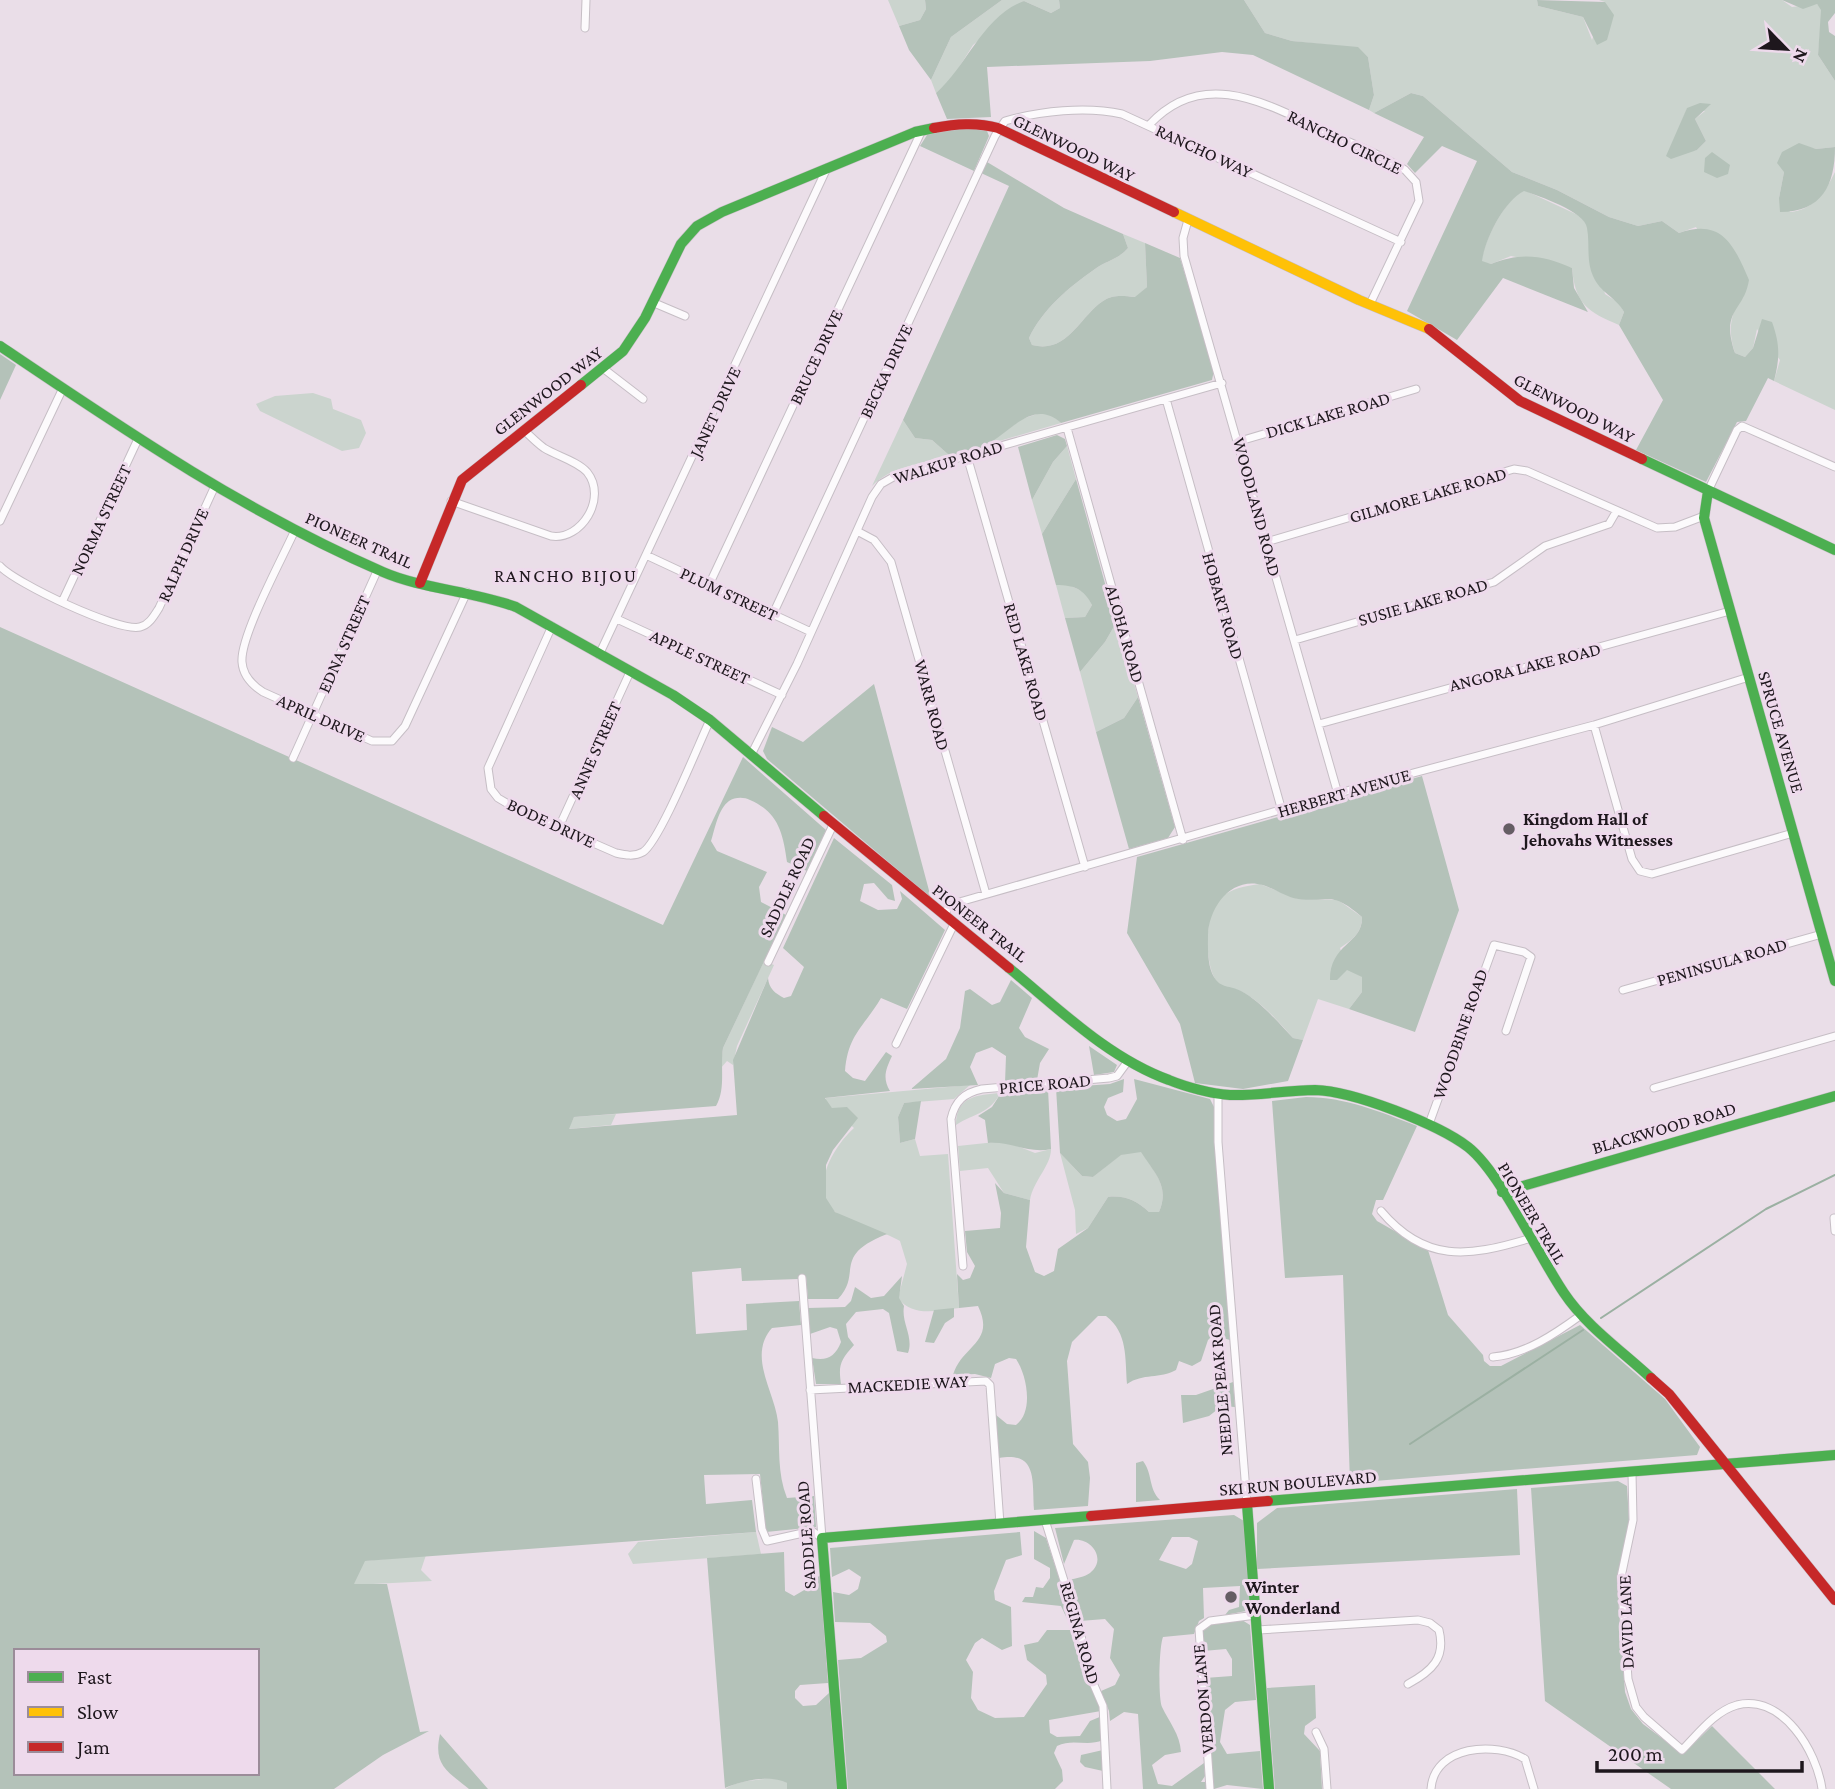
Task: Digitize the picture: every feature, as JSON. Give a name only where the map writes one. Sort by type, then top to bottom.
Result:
[{"type":"street","points":[[585,28],[586,0]]},
{"type":"street","name":"RANCHO CIRCLE","points":[[1149,125],[1167,108],[1194,96],[1230,95],[1267,104],[1410,174],[1418,188],[1419,201],[1370,304]]},
{"type":"street","name":"RANCHO WAY","points":[[998,128],[1009,120],[1086,111],[1122,114],[1401,242]]},
{"type":"street","name":"GLENWOOD WAY","points":[[420,583],[451,501],[468,474],[604,369],[630,342],[681,244],[697,226],[828,167],[922,130],[974,123],[998,128],[1370,304],[1435,332],[1520,401],[1835,550]]},
{"type":"street","name":"BECKA DRIVE","points":[[773,614],[998,128]]},
{"type":"street","name":"BRUCE DRIVE","points":[[709,585],[922,130]]},
{"type":"street","name":"JANET DRIVE","points":[[600,655],[828,167]]},
{"type":"street","name":"WOODLAND ROAD","points":[[1188,219],[1183,238],[1184,256],[1240,441],[1338,794]]},
{"type":"street","points":[[652,302],[685,316]]},
{"type":"street","name":"PIONEER TRAIL","points":[[0,346],[214,488],[378,569],[420,583],[504,602],[552,626],[710,720],[943,915],[1128,1061],[1170,1081],[1218,1093],[1240,1096],[1330,1092],[1389,1108],[1429,1124],[1475,1154],[1502,1192],[1528,1239],[1581,1315],[1660,1384],[1835,1600]]},
{"type":"street","points":[[604,369],[643,398]]},
{"type":"street","name":"WALKUP ROAD","points":[[752,753],[782,695],[876,489],[887,480],[1222,383]]},
{"type":"street","points":[[0,521],[63,387]]},
{"type":"street","name":"DICK LAKE ROAD","points":[[1240,441],[1416,389]]},
{"type":"street","name":"HOBART ROAD","points":[[1166,399],[1282,811]]},
{"type":"street","points":[[1708,491],[1740,427],[1746,426],[1835,467]]},
{"type":"street","name":"ALOHA ROAD","points":[[1067,428],[1183,840]]},
{"type":"street","points":[[451,501],[551,536],[562,538],[573,534],[590,509],[595,491],[592,480],[586,470],[544,448],[524,430]]},
{"type":"street","name":"NORMA STREET","points":[[63,600],[138,439]]},
{"type":"street","name":"RED LAKE ROAD","points":[[967,456],[1085,867]]},
{"type":"street","name":"GILMORE LAKE ROAD","points":[[1266,542],[1514,469],[1527,471],[1657,528],[1675,527],[1704,516]]},
{"type":"street","name":"RALPH DRIVE","points":[[0,566],[18,580],[123,626],[138,628],[147,624],[159,608],[214,488]]},
{"type":"street","name":"SPRUCE AVENUE","points":[[1708,491],[1704,516],[1835,981]]},
{"type":"street","name":"SUSIE LAKE ROAD","points":[[1295,640],[1493,582],[1545,546],[1609,524],[1616,512]]},
{"type":"street","name":"APRIL DRIVE","points":[[295,530],[247,638],[242,663],[253,685],[372,741],[383,743],[399,735],[417,704],[467,592]]},
{"type":"street","name":"WARR ROAD","points":[[857,531],[874,540],[891,562],[986,894]]},
{"type":"street","name":"PLUM STREET","points":[[648,556],[811,632]]},
{"type":"street","name":"EDNA STREET","points":[[293,758],[378,569]]},
{"type":"street","name":"ANGORA LAKE ROAD","points":[[1319,724],[1496,673],[1593,651],[1730,611]]},
{"type":"street","name":"APPLE STREET","points":[[617,619],[782,695]]},
{"type":"street","name":"BODE DRIVE","points":[[552,626],[492,755],[488,780],[498,797],[616,853],[635,855],[644,851],[656,834],[710,720]]},
{"type":"street","name":"ANNE STREET","points":[[559,827],[630,672]]},
{"type":"street","name":"HERBERT AVENUE","points":[[943,915],[956,903],[986,894],[1594,725],[1749,677]]},
{"type":"street","points":[[1594,725],[1632,859],[1640,871],[1652,874],[1793,833]]},
{"type":"street","name":"SADDLE ROAD","points":[[768,962],[833,825]]},
{"type":"street","points":[[896,1044],[954,923]]},
{"type":"street","name":"PENINSULA ROAD","points":[[1623,990],[1822,934]]},
{"type":"street","name":"WOODBINE ROAD","points":[[1429,1124],[1494,945],[1524,952],[1531,957],[1506,1031]]},
{"type":"street","points":[[1654,1088],[1835,1035]]},
{"type":"street","name":"PRICE ROAD","points":[[963,1266],[950,1119],[958,1100],[969,1092],[982,1089],[1109,1078],[1117,1076],[1128,1061]]},
{"type":"street","name":"NEEDLE PEAK ROAD","points":[[1218,1093],[1218,1142],[1269,1789]]},
{"type":"street","name":"BLACKWOOD ROAD","points":[[1502,1192],[1835,1096]]},
{"type":"street","points":[[1381,1210],[1396,1227],[1413,1239],[1448,1253],[1470,1253],[1528,1239]]},
{"type":"street","points":[[1834,1218],[1835,1231]]},
{"type":"street","name":"SADDLE ROAD","points":[[802,1278],[842,1789]]},
{"type":"street","points":[[1493,1357],[1513,1355],[1559,1331],[1581,1315]]},
{"type":"street","name":"MACKEDIE WAY","points":[[810,1390],[986,1381],[990,1385],[1000,1524]]},
{"type":"street","name":"SKI RUN BOULEVARD","points":[[756,1479],[762,1529],[767,1541],[812,1531],[822,1538],[1835,1455]]},
{"type":"street","name":"DAVID LANE","points":[[1632,1473],[1633,1520],[1621,1577],[1628,1679],[1636,1707],[1682,1749],[1723,1712],[1749,1703],[1762,1706],[1798,1733],[1808,1744],[1814,1756],[1822,1789]]},
{"type":"street","name":"REGINA ROAD","points":[[1045,1520],[1081,1635],[1087,1670],[1103,1706],[1107,1789]]},
{"type":"street","name":"VERDON LANE","points":[[1210,1789],[1199,1629],[1210,1620],[1256,1615]]},
{"type":"street","points":[[1258,1630],[1400,1620],[1430,1623],[1438,1630],[1441,1653],[1436,1664],[1408,1684]]},
{"type":"street","points":[[1316,1732],[1324,1749],[1327,1789]]},
{"type":"street","points":[[1431,1789],[1435,1769],[1443,1759],[1462,1752],[1482,1751],[1516,1753],[1525,1759],[1534,1789]]},
{"type":"shaded area","points":[[888,0],[925,0],[926,9],[920,20],[899,26]]},
{"type":"shaded area","points":[[925,0],[1002,0],[951,37],[931,80],[909,50],[899,26],[920,20],[926,9]]},
{"type":"shaded area","points":[[1002,0],[1059,0],[1060,8],[1051,13],[1024,1],[973,45],[951,80],[936,93],[931,80],[951,37]]},
{"type":"shaded area","points":[[1059,0],[1244,0],[1265,33],[1292,41],[1358,47],[1368,57],[1374,95],[1369,110],[1253,55],[1222,52],[1150,61],[987,67],[991,117],[947,119],[936,93],[997,18],[1024,1],[1051,13],[1060,8]]},
{"type":"shaded area","points":[[1244,0],[1537,0],[1538,6],[1583,17],[1592,40],[1605,2],[1599,0],[1782,0],[1792,7],[1817,4],[1822,10],[1818,55],[1835,81],[1835,147],[1806,147],[1784,172],[1779,198],[1790,212],[1806,208],[1823,193],[1835,172],[1835,410],[1774,381],[1780,360],[1757,329],[1753,348],[1745,357],[1735,353],[1731,328],[1738,302],[1696,227],[1679,233],[1662,221],[1638,226],[1609,217],[1557,190],[1512,172],[1423,96],[1411,93],[1374,113],[1369,110],[1374,95],[1368,57],[1358,48],[1292,41],[1265,33]],"holes":[[[1687,109],[1705,111],[1695,119],[1706,141],[1697,150],[1681,153],[1681,123]]]},
{"type":"shaded area","points":[[1537,0],[1605,2],[1614,15],[1607,40],[1597,45],[1583,17],[1538,6]]},
{"type":"shaded area","points":[[1782,0],[1835,0],[1835,13],[1828,22],[1829,32],[1835,36],[1835,81],[1818,55],[1821,10],[1817,4],[1803,9]]},
{"type":"shaded area","points":[[1411,93],[1423,96],[1512,172],[1557,190],[1609,217],[1638,226],[1662,221],[1679,233],[1706,229],[1716,232],[1732,246],[1749,280],[1730,328],[1735,353],[1745,357],[1753,348],[1762,319],[1772,322],[1775,330],[1778,344],[1777,365],[1774,381],[1768,378],[1746,421],[1737,422],[1706,482],[1636,450],[1663,400],[1619,325],[1624,312],[1593,276],[1587,228],[1570,210],[1524,191],[1509,203],[1497,222],[1487,242],[1482,261],[1491,264],[1512,258],[1532,257],[1552,260],[1572,268],[1574,288],[1588,312],[1503,278],[1457,340],[1407,311],[1477,161],[1442,146],[1415,173],[1407,164],[1424,137],[1374,113]]},
{"type":"shaded area","points":[[1700,103],[1711,104],[1695,119],[1706,141],[1697,150],[1671,159],[1666,156],[1687,108]]},
{"type":"shaded area","points":[[959,127],[987,131],[989,136],[974,171],[920,146],[929,132]]},
{"type":"shaded area","points":[[1799,143],[1816,149],[1835,147],[1829,184],[1816,201],[1806,207],[1780,212],[1779,198],[1784,172],[1777,163],[1782,152]]},
{"type":"shaded area","points":[[1712,152],[1730,165],[1728,174],[1717,178],[1704,172],[1705,158]]},
{"type":"shaded area","points":[[987,162],[1064,208],[1123,234],[1128,248],[1085,276],[1057,300],[1041,318],[1029,338],[1032,345],[1055,344],[1072,332],[1103,301],[1115,296],[1135,297],[1147,287],[1145,243],[1180,258],[1214,370],[1212,380],[1061,423],[1051,416],[1032,416],[986,445],[950,456],[932,440],[915,438],[903,420],[1009,186],[981,173]]},
{"type":"shaded area","points":[[1524,190],[1580,216],[1587,225],[1605,294],[1619,303],[1624,312],[1619,325],[1599,316],[1585,305],[1576,290],[1572,268],[1511,256],[1491,264],[1481,262],[1496,222],[1509,203]]},
{"type":"shaded area","points":[[1123,234],[1145,243],[1147,287],[1136,297],[1115,296],[1103,301],[1072,332],[1055,344],[1032,345],[1029,338],[1041,318],[1057,300],[1085,276],[1128,248]]},
{"type":"shaded area","points":[[0,354],[16,365],[0,400]]},
{"type":"shaded area","points":[[313,393],[331,399],[333,409],[361,420],[366,433],[359,448],[342,451],[260,411],[256,404],[275,396]]},
{"type":"shaded area","points":[[1040,413],[1052,415],[1061,423],[986,445],[1022,419]]},
{"type":"shaded area","points":[[903,420],[915,438],[932,440],[950,456],[898,470],[872,486]]},
{"type":"shaded area","points":[[1057,435],[1065,439],[1067,446],[1053,462],[1032,500],[1018,447]]},
{"type":"shaded area","points":[[1067,446],[1076,479],[1042,534],[1032,500],[1053,462]]},
{"type":"shaded area","points":[[1076,479],[1116,623],[1105,642],[1080,672],[1065,618],[1085,617],[1092,605],[1078,589],[1056,585],[1042,534]]},
{"type":"shaded area","points":[[1056,585],[1069,585],[1086,593],[1092,605],[1085,617],[1065,618]]},
{"type":"shaded area","points":[[1116,623],[1138,697],[1124,718],[1096,732],[1080,672],[1105,642]]},
{"type":"shaded area","points":[[0,627],[663,925],[743,757],[826,830],[807,871],[787,862],[778,825],[759,805],[745,798],[734,799],[725,805],[720,814],[711,841],[717,851],[767,872],[759,887],[761,902],[786,915],[723,1048],[722,1085],[716,1106],[574,1117],[569,1129],[737,1115],[733,1060],[768,978],[775,992],[784,998],[791,996],[804,967],[783,948],[834,838],[892,885],[895,901],[888,899],[874,883],[864,884],[860,901],[878,910],[897,909],[902,899],[900,891],[945,930],[907,1009],[881,998],[853,1039],[845,1071],[853,1078],[865,1081],[886,1052],[892,1056],[886,1074],[890,1091],[825,1098],[832,1108],[847,1107],[858,1118],[833,1150],[826,1165],[826,1198],[835,1212],[887,1234],[870,1242],[853,1257],[845,1290],[838,1299],[808,1299],[806,1277],[803,1275],[798,1279],[742,1281],[741,1268],[692,1272],[696,1334],[747,1330],[746,1304],[799,1301],[801,1325],[772,1328],[765,1339],[762,1362],[776,1410],[784,1489],[787,1498],[814,1496],[816,1527],[766,1532],[760,1474],[704,1475],[706,1504],[752,1500],[756,1532],[365,1561],[354,1584],[387,1584],[420,1732],[429,1731],[383,1755],[334,1789],[0,1789]]},
{"type":"shaded area","points":[[874,684],[931,898],[767,759],[763,751],[772,727],[803,742]]},
{"type":"shaded area","points":[[1138,697],[1175,827],[1168,838],[1129,849],[1096,732],[1124,718]]},
{"type":"shaded area","points":[[1422,776],[1459,910],[1415,1032],[1349,1009],[1362,992],[1362,977],[1347,970],[1337,980],[1330,980],[1335,958],[1357,933],[1362,917],[1337,900],[1298,899],[1263,885],[1241,885],[1224,896],[1209,924],[1208,956],[1214,977],[1223,985],[1241,991],[1255,1000],[1293,1038],[1303,1040],[1288,1081],[1243,1089],[1195,1083],[1180,1024],[1127,933],[1137,857]]},
{"type":"shaded area","points":[[1260,884],[1298,899],[1338,900],[1362,917],[1358,932],[1340,948],[1347,969],[1363,977],[1362,992],[1349,1009],[1318,999],[1303,1040],[1293,1038],[1255,1000],[1238,990],[1220,985],[1214,978],[1208,955],[1208,928],[1215,905],[1229,892]]},
{"type":"shaded area","points":[[764,961],[774,965],[737,1046],[733,1065],[727,1061],[720,1069],[723,1048]]},
{"type":"shaded area","points":[[1011,980],[1032,998],[1019,1028],[1025,1037],[1049,1049],[1040,1063],[1037,1080],[1005,1083],[1006,1056],[992,1047],[976,1053],[970,1067],[978,1085],[911,1089],[946,1059],[960,1028],[965,991],[970,989],[992,1005],[1000,1002]]},
{"type":"shaded area","points":[[1089,1046],[1117,1065],[1114,1072],[1094,1075]]},
{"type":"shaded area","points":[[1124,1079],[1123,1092],[1108,1098],[1104,1107],[1107,1115],[1117,1121],[1126,1119],[1137,1099],[1134,1079],[1210,1099],[1214,1107],[1230,1340],[1213,1335],[1208,1340],[1201,1361],[1192,1366],[1179,1361],[1176,1370],[1170,1373],[1139,1378],[1127,1384],[1122,1338],[1106,1316],[1098,1316],[1072,1342],[1067,1361],[1073,1444],[1088,1462],[1088,1506],[1034,1510],[1032,1479],[1027,1464],[1012,1457],[999,1458],[996,1415],[1007,1424],[1016,1425],[1022,1419],[1027,1403],[1026,1383],[1016,1359],[1009,1358],[995,1364],[991,1378],[975,1374],[953,1375],[957,1365],[976,1343],[983,1328],[978,1306],[959,1308],[957,1274],[963,1280],[970,1278],[975,1266],[967,1252],[965,1231],[1000,1228],[1001,1213],[995,1183],[1004,1193],[1030,1200],[1026,1247],[1035,1272],[1044,1276],[1054,1271],[1058,1249],[1088,1228],[1108,1197],[1125,1198],[1149,1212],[1159,1212],[1162,1187],[1141,1152],[1121,1155],[1093,1177],[1082,1176],[1060,1153],[1056,1088],[1110,1084]]},
{"type":"shaded area","points":[[970,1085],[954,1099],[904,1103],[898,1117],[900,1143],[915,1139],[920,1156],[948,1154],[959,1308],[918,1310],[898,1298],[907,1264],[900,1241],[839,1214],[827,1201],[824,1179],[827,1167],[839,1145],[854,1128],[825,1102],[826,1098]]},
{"type":"shaded area","points":[[1048,1089],[1051,1149],[1035,1150],[988,1143],[985,1120],[978,1116],[992,1107],[1001,1093]]},
{"type":"shaded area","points":[[1001,1093],[985,1110],[956,1125],[957,1115],[964,1103],[976,1096]]},
{"type":"shaded area","points":[[1306,1097],[1349,1102],[1417,1126],[1383,1200],[1376,1200],[1372,1214],[1377,1221],[1428,1250],[1448,1315],[1483,1355],[1484,1361],[1490,1366],[1501,1366],[1580,1325],[1665,1399],[1700,1447],[1697,1455],[1350,1483],[1343,1275],[1285,1278],[1272,1101]]},
{"type":"shaded area","points":[[921,1101],[915,1139],[900,1143],[898,1117],[904,1103]]},
{"type":"shaded area","points":[[616,1114],[611,1125],[568,1129],[574,1117]]},
{"type":"shaded area","points":[[1005,1141],[1035,1153],[1051,1149],[1030,1200],[1004,1193],[988,1168],[960,1171],[958,1146]]},
{"type":"shaded area","points":[[1142,1152],[1160,1180],[1163,1195],[1159,1212],[1149,1212],[1125,1198],[1108,1197],[1088,1228],[1076,1234],[1075,1210],[1060,1153],[1082,1176],[1093,1177],[1120,1155]]},
{"type":"shaded area","points":[[902,1276],[899,1298],[904,1306],[908,1353],[897,1351],[889,1313],[883,1309],[856,1312],[846,1324],[848,1337],[854,1345],[842,1363],[841,1384],[816,1384],[812,1358],[830,1357],[841,1342],[837,1329],[830,1327],[810,1334],[808,1308],[845,1307],[851,1301],[855,1287],[871,1298],[884,1296]]},
{"type":"shaded area","points":[[954,1308],[954,1317],[945,1323],[934,1343],[925,1342],[934,1310]]},
{"type":"shaded area","points":[[1233,1382],[1235,1407],[1222,1406],[1209,1416],[1183,1423],[1181,1395],[1196,1395]]},
{"type":"shaded area","points":[[1143,1461],[1160,1500],[1136,1502],[1136,1463]]},
{"type":"shaded area","points":[[1618,1481],[1627,1486],[1629,1520],[1617,1584],[1625,1692],[1631,1709],[1643,1724],[1683,1754],[1712,1726],[1775,1789],[1671,1789],[1545,1701],[1531,1488]]},
{"type":"shaded area","points":[[1517,1489],[1520,1555],[1257,1569],[1257,1523],[1277,1508]]},
{"type":"shaded area","points":[[1234,1515],[1244,1521],[1250,1600],[1246,1611],[1225,1615],[1229,1610],[1239,1607],[1240,1586],[1203,1588],[1204,1618],[1199,1621],[1194,1634],[1163,1637],[1162,1643],[1161,1702],[1181,1752],[1165,1755],[1152,1765],[1158,1784],[1172,1786],[1204,1763],[1205,1776],[1201,1782],[1206,1782],[1206,1789],[1143,1789],[1138,1714],[1124,1712],[1110,1721],[1101,1691],[1115,1685],[1120,1675],[1110,1658],[1114,1629],[1105,1619],[1080,1621],[1069,1580],[1090,1573],[1095,1568],[1097,1556],[1086,1542],[1074,1540],[1064,1564],[1055,1528]],"holes":[[[1172,1537],[1189,1537],[1198,1541],[1192,1564],[1186,1569],[1159,1560]]]},
{"type":"shaded area","points":[[1034,1531],[1046,1538],[1074,1624],[1069,1623],[1061,1606],[1022,1602],[1025,1597],[1033,1597],[1036,1587],[1043,1588],[1050,1578],[1050,1568],[1034,1559]]},
{"type":"shaded area","points":[[756,1532],[761,1554],[633,1564],[628,1554],[638,1542]]},
{"type":"shaded area","points":[[1020,1532],[1022,1555],[1006,1560],[994,1591],[995,1600],[1011,1607],[1012,1646],[1002,1650],[982,1638],[975,1643],[966,1660],[973,1672],[971,1698],[978,1710],[995,1718],[1024,1717],[1047,1684],[1046,1675],[1027,1660],[1024,1645],[1038,1642],[1047,1630],[1076,1630],[1085,1674],[1101,1711],[1049,1720],[1050,1733],[1057,1737],[1080,1736],[1090,1721],[1102,1716],[1103,1740],[1057,1746],[1054,1753],[1062,1770],[1063,1781],[1055,1789],[848,1789],[838,1660],[861,1658],[887,1642],[886,1636],[870,1623],[835,1622],[833,1592],[849,1595],[858,1589],[861,1577],[849,1569],[832,1577],[830,1548]]},
{"type":"shaded area","points":[[784,1552],[785,1591],[794,1596],[820,1575],[828,1683],[800,1685],[795,1691],[795,1698],[803,1706],[816,1705],[829,1693],[837,1789],[787,1789],[787,1783],[773,1779],[748,1781],[725,1788],[707,1558]]},
{"type":"shaded area","points":[[426,1555],[421,1570],[432,1581],[353,1585],[364,1561]]},
{"type":"shaded area","points":[[1242,1620],[1250,1625],[1256,1700],[1235,1702],[1225,1710],[1220,1742],[1227,1754],[1260,1751],[1263,1789],[1227,1785],[1214,1789],[1205,1678],[1232,1676],[1232,1659],[1226,1649],[1203,1651],[1203,1631],[1213,1623]]},
{"type":"shaded area","points":[[1315,1685],[1316,1718],[1305,1726],[1304,1734],[1320,1751],[1322,1789],[1275,1789],[1267,1688]]},
{"type":"shaded area","points":[[440,1734],[488,1789],[469,1789],[448,1772],[438,1753]]},
{"type":"shaded area","points":[[1103,1750],[1103,1771],[1085,1767],[1080,1762],[1081,1755]]},
{"type":"shaded area","points":[[776,1777],[787,1783],[787,1789],[725,1789],[743,1782]]},
{"type":"waterway","points":[[1601,1318],[1766,1209],[1835,1175]]},
{"type":"waterway","points":[[1410,1444],[1583,1330]]},
{"type":"traffic: fast","points":[[581,385],[623,351],[645,318],[681,244],[697,226],[722,212],[915,132],[934,128]]},
{"type":"traffic: fast","points":[[0,346],[186,468],[282,523],[398,578],[516,607],[673,695],[710,720],[824,816]]},
{"type":"traffic: fast","points":[[1642,459],[1835,550]]},
{"type":"traffic: fast","points":[[1708,491],[1704,518],[1835,981]]},
{"type":"traffic: fast","points":[[1009,968],[1104,1045],[1147,1071],[1176,1083],[1230,1095],[1304,1090],[1331,1092],[1394,1110],[1454,1138],[1481,1159],[1493,1175],[1573,1305],[1651,1378]]},
{"type":"traffic: fast","points":[[1502,1192],[1835,1096]]},
{"type":"traffic: fast","points":[[1268,1501],[1835,1455]]},
{"type":"traffic: fast","points":[[1247,1504],[1269,1789]]},
{"type":"traffic: fast","points":[[842,1789],[822,1538],[1091,1516]]},
{"type":"traffic: slow","points":[[1174,212],[1359,300],[1429,329]]},
{"type":"traffic: jam","points":[[934,128],[966,124],[998,128],[1174,212]]},
{"type":"traffic: jam","points":[[1429,329],[1520,401],[1642,459]]},
{"type":"traffic: jam","points":[[420,583],[462,480],[581,385]]},
{"type":"traffic: jam","points":[[824,816],[1009,968]]},
{"type":"traffic: jam","points":[[1651,1378],[1669,1394],[1835,1600]]},
{"type":"traffic: jam","points":[[1091,1516],[1268,1501]]},
{"type":"place","name":"Kingdom Hall of Jehovahs Witnesses","points":[[1509,829]]},
{"type":"place","name":"Winter Wonderland","points":[[1231,1597]]},
{"type":"district","name":"RANCHO BIJOU","points":[[566,575]]}]
